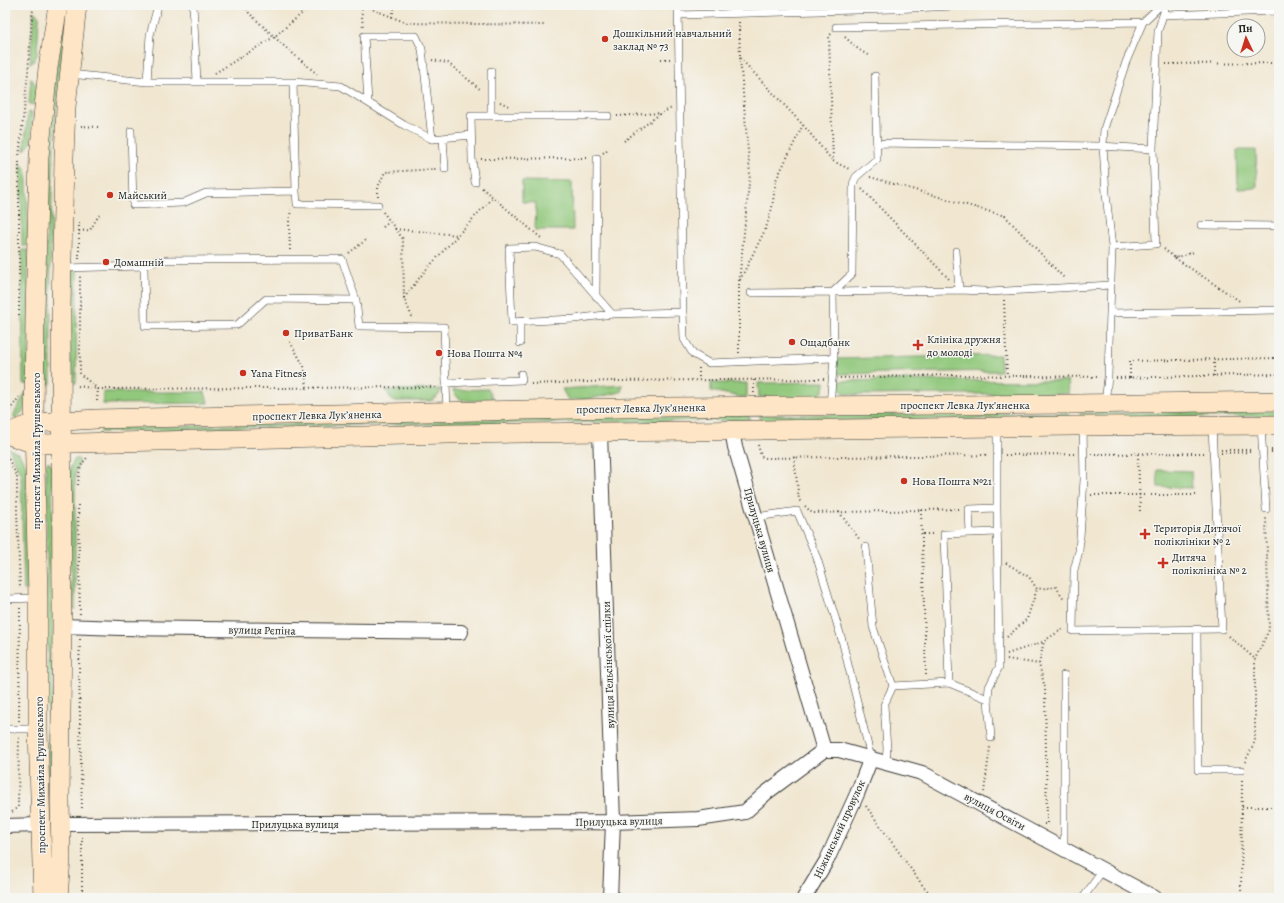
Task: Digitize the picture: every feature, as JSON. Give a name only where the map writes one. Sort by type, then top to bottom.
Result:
[{"type":"main road","name":"проспект Михайла Грушевського","points":[[43,898],[40,825],[29,728],[29,598],[35,444],[35,313],[39,157],[48,68],[58,5]]},
{"type":"main road","name":"проспект Михайла Грушевського","points":[[58,898],[61,858],[60,824],[71,626],[61,443],[71,268],[66,107],[77,5]]},
{"type":"main road","name":"проспект Левка Лукʼяненка","points":[[5,440],[34,423],[96,419],[660,407],[1105,404],[1279,401]]},
{"type":"main road","name":"проспект Левка Лукʼяненка","points":[[5,440],[35,444],[310,439],[448,434],[1270,425]]},
{"type":"main road","points":[[40,825],[60,824]]},
{"type":"street","name":"Прилуцька вулиця","points":[[60,824],[613,822],[698,819],[745,812],[766,793],[824,750],[735,447],[732,431]]},
{"type":"street","name":"вулиця Гельсінської спілки","points":[[600,432],[613,822],[610,898]]},
{"type":"street","name":"вулиця Рєпіна","points":[[71,626],[121,628],[461,632]]},
{"type":"street","name":"вулиця Освіти","points":[[824,750],[839,750],[922,773],[1156,898]]},
{"type":"street","name":"Ніжинський провулок","points":[[804,898],[827,860],[857,794],[871,758]]},
{"type":"street","points":[[7,820],[40,825]]},
{"type":"lane","points":[[147,82],[150,35],[158,5]]},
{"type":"lane","points":[[193,5],[199,81]]},
{"type":"lane","points":[[678,5],[684,339],[693,354],[709,362],[834,358]]},
{"type":"lane","points":[[679,15],[975,5]]},
{"type":"lane","points":[[1105,404],[1108,377],[1112,247],[1103,146],[1104,129],[1126,62],[1143,22],[1161,5]]},
{"type":"lane","points":[[1112,247],[1156,244],[1153,149],[1158,31],[1166,5]]},
{"type":"lane","points":[[1163,15],[1279,11]]},
{"type":"lane","points":[[836,28],[1143,22]]},
{"type":"lane","points":[[368,102],[364,36],[416,36],[422,49],[432,139]]},
{"type":"lane","points":[[491,71],[491,116]]},
{"type":"lane","points":[[70,74],[147,82],[293,82],[341,86],[404,125],[432,139],[471,135]]},
{"type":"lane","points":[[830,406],[834,358],[833,292],[852,274],[853,184],[856,177],[877,159],[875,76]]},
{"type":"lane","points":[[293,82],[297,204],[378,205]]},
{"type":"lane","points":[[475,182],[472,159],[471,116],[608,116]]},
{"type":"lane","points":[[131,131],[133,205],[183,203],[206,193],[296,191]]},
{"type":"lane","points":[[443,138],[445,168]]},
{"type":"lane","points":[[877,143],[1103,146],[1153,149]]},
{"type":"lane","points":[[596,296],[597,158]]},
{"type":"lane","points":[[1201,225],[1279,226]]},
{"type":"lane","points":[[612,314],[560,254],[535,247],[509,248],[512,322],[574,319],[612,314],[683,312]]},
{"type":"lane","points":[[956,251],[959,290]]},
{"type":"lane","points":[[71,268],[144,266],[159,260],[342,259],[356,300],[359,326],[444,327],[446,411]]},
{"type":"lane","points":[[144,266],[146,326],[237,325],[266,299],[356,300]]},
{"type":"lane","points":[[752,293],[959,290],[987,292],[1111,285]]},
{"type":"lane","points":[[1110,314],[1279,310]]},
{"type":"lane","points":[[520,321],[520,343]]},
{"type":"lane","points":[[446,385],[522,380],[521,374]]},
{"type":"lane","points":[[1083,426],[1084,480],[1079,552],[1074,570],[1073,631],[1222,630],[1212,451],[1212,425]]},
{"type":"lane","points":[[1266,509],[1262,451],[1270,425]]},
{"type":"lane","points":[[991,738],[988,699],[989,686],[999,667],[997,427]]},
{"type":"lane","points":[[970,533],[969,509],[997,508]]},
{"type":"lane","points":[[756,517],[797,511],[817,558],[842,640],[871,758]]},
{"type":"lane","points":[[949,683],[944,534],[997,532]]},
{"type":"lane","points":[[866,547],[873,627],[893,686],[884,705],[887,749],[886,762]]},
{"type":"lane","points":[[5,598],[29,598]]},
{"type":"lane","points":[[1197,630],[1198,770],[1241,770]]},
{"type":"lane","points":[[1064,675],[1064,849]]},
{"type":"lane","points":[[893,686],[949,683],[988,699]]},
{"type":"lane","points":[[5,728],[29,728]]},
{"type":"lane","points":[[1083,898],[1104,870]]},
{"type":"path","points":[[245,5],[249,13],[274,37],[331,85]]},
{"type":"path","points":[[199,81],[274,37],[312,5]]},
{"type":"path","points":[[364,36],[362,5],[407,23],[545,25]]},
{"type":"path","points":[[392,17],[395,5]]},
{"type":"path","points":[[738,13],[740,58],[750,174],[739,282],[739,362]]},
{"type":"path","points":[[833,161],[829,36],[836,28],[858,49],[869,56]]},
{"type":"path","points":[[423,58],[448,63],[491,98],[529,116]]},
{"type":"path","points":[[740,58],[803,125],[833,161],[859,174],[1005,216],[1072,287]]},
{"type":"path","points":[[1157,64],[1279,63]]},
{"type":"path","points":[[624,141],[660,113],[680,104]]},
{"type":"path","points":[[608,116],[660,113]]},
{"type":"path","points":[[739,282],[766,228],[772,208],[776,180],[803,125]]},
{"type":"path","points":[[78,126],[98,127]]},
{"type":"path","points":[[472,159],[597,158]]},
{"type":"path","points":[[416,326],[404,298],[403,239],[378,205],[378,187],[385,172],[445,168]]},
{"type":"path","points":[[854,181],[959,290]]},
{"type":"path","points":[[475,182],[541,238]]},
{"type":"path","points":[[404,298],[424,272],[493,197]]},
{"type":"path","points":[[79,231],[90,230],[98,215]]},
{"type":"path","points":[[79,216],[79,231],[71,268],[80,374],[98,389]]},
{"type":"path","points":[[289,222],[291,259]]},
{"type":"path","points":[[383,227],[390,222]]},
{"type":"path","points":[[395,228],[458,235]]},
{"type":"path","points":[[342,259],[366,240]]},
{"type":"path","points":[[1156,244],[1255,311]]},
{"type":"path","points":[[1175,258],[1194,252]]},
{"type":"path","points":[[1004,291],[1008,376]]},
{"type":"path","points":[[290,342],[304,366],[307,387]]},
{"type":"path","points":[[1130,378],[1130,361],[1279,358]]},
{"type":"path","points":[[1214,359],[1214,376]]},
{"type":"path","points":[[526,384],[612,381],[948,376],[1130,378],[1279,374]]},
{"type":"path","points":[[754,380],[754,393]]},
{"type":"path","points":[[78,386],[98,389],[446,385]]},
{"type":"path","points":[[97,401],[98,389]]},
{"type":"path","points":[[5,440],[17,476],[17,511],[29,598],[29,728],[18,807],[7,820]]},
{"type":"path","points":[[757,442],[761,456],[765,458],[1279,451]]},
{"type":"path","points":[[1138,454],[1140,512]]},
{"type":"path","points":[[78,486],[79,470],[88,456]]},
{"type":"path","points":[[794,457],[799,500],[812,513],[969,509]]},
{"type":"path","points":[[1089,495],[1196,495]]},
{"type":"path","points":[[78,502],[71,626],[79,668],[82,799],[82,898]]},
{"type":"path","points":[[1241,898],[1241,770],[1255,741],[1255,659],[1270,630],[1266,509]]},
{"type":"path","points":[[921,510],[927,684]]},
{"type":"path","points":[[839,512],[866,547]]},
{"type":"path","points":[[923,534],[944,534]]},
{"type":"path","points":[[997,557],[1029,577],[1037,589]]},
{"type":"path","points":[[1037,589],[1056,587],[1067,604]]},
{"type":"path","points":[[999,645],[1027,619],[1037,589]]},
{"type":"path","points":[[999,657],[1044,641],[1061,630],[1073,631]]},
{"type":"path","points":[[1222,630],[1255,659]]},
{"type":"path","points":[[1041,824],[1047,824],[1046,703],[1045,688],[1039,664],[1044,641]]},
{"type":"path","points":[[999,657],[1039,664]]},
{"type":"path","points":[[982,805],[991,738]]},
{"type":"path","points":[[857,794],[934,898]]},
{"type":"path","points":[[77,799],[82,799]]},
{"type":"path","points":[[18,800],[23,800]]},
{"type":"path","points":[[1242,807],[1279,807]]},
{"type":"green space","points":[[66,5],[69,5],[56,119],[53,166],[51,384],[45,384],[47,198],[53,90]]},
{"type":"green space","points":[[34,11],[39,17],[37,55],[30,64]]},
{"type":"green space","points":[[31,78],[36,85],[35,105],[29,104]]},
{"type":"green space","points":[[28,112],[32,113],[31,143],[24,151]]},
{"type":"green space","points":[[1237,150],[1256,150],[1257,188],[1238,189]]},
{"type":"green space","points":[[21,164],[26,169],[27,175],[28,246],[22,246]]},
{"type":"green space","points":[[522,181],[572,182],[573,230],[535,230],[536,203],[522,202]]},
{"type":"green space","points":[[22,250],[28,250],[29,384],[23,384]]},
{"type":"green space","points":[[77,268],[76,383],[70,383],[71,275],[72,271]]},
{"type":"green space","points":[[1000,355],[1001,371],[836,374],[835,359]]},
{"type":"green space","points":[[836,381],[1068,381],[1069,394],[856,395],[843,392],[837,385]]},
{"type":"green space","points":[[825,382],[822,392],[815,397],[759,397],[758,383]]},
{"type":"green space","points":[[711,383],[747,383],[747,397],[711,391]]},
{"type":"green space","points":[[623,385],[621,392],[590,399],[568,400],[562,389]]},
{"type":"green space","points":[[442,389],[438,396],[431,401],[392,401],[386,390]]},
{"type":"green space","points":[[488,389],[493,399],[476,401],[464,400],[456,395],[453,390]]},
{"type":"green space","points":[[26,392],[26,400],[23,411],[14,419],[14,414]]},
{"type":"green space","points":[[103,392],[205,392],[208,403],[103,404]]},
{"type":"green space","points":[[1279,411],[1279,416],[1080,418],[1080,413]]},
{"type":"green space","points":[[1069,413],[1069,418],[760,421],[760,415]]},
{"type":"green space","points":[[749,415],[750,420],[353,425],[101,432],[101,428]]},
{"type":"green space","points":[[9,448],[19,454],[26,465],[29,590],[24,590],[21,475]]},
{"type":"green space","points":[[75,459],[80,461],[75,475],[75,609],[71,609],[70,468]]},
{"type":"green space","points":[[47,462],[49,462],[52,467],[52,804],[49,803],[48,797]]},
{"type":"green space","points":[[1157,470],[1191,471],[1192,488],[1158,487]]},
{"type":"place","name":"Дошкільний навчальний заклад № 73","points":[[605,39]]},
{"type":"place","name":"Майський","points":[[110,195]]},
{"type":"place","name":"Домашній","points":[[106,262]]},
{"type":"place","name":"ПриватБанк","points":[[286,333]]},
{"type":"place","name":"Ощадбанк","points":[[792,342]]},
{"type":"place","name":"Клініка дружня до молоді","points":[[918,345]]},
{"type":"place","name":"Нова Пошта №4","points":[[439,353]]},
{"type":"place","name":"Yana Fitness","points":[[243,373]]},
{"type":"place","name":"Нова Пошта №21","points":[[904,481]]},
{"type":"place","name":"Територія Дитячої поліклініки № 2","points":[[1145,534]]},
{"type":"place","name":"Дитяча поліклініка № 2","points":[[1163,563]]}]
